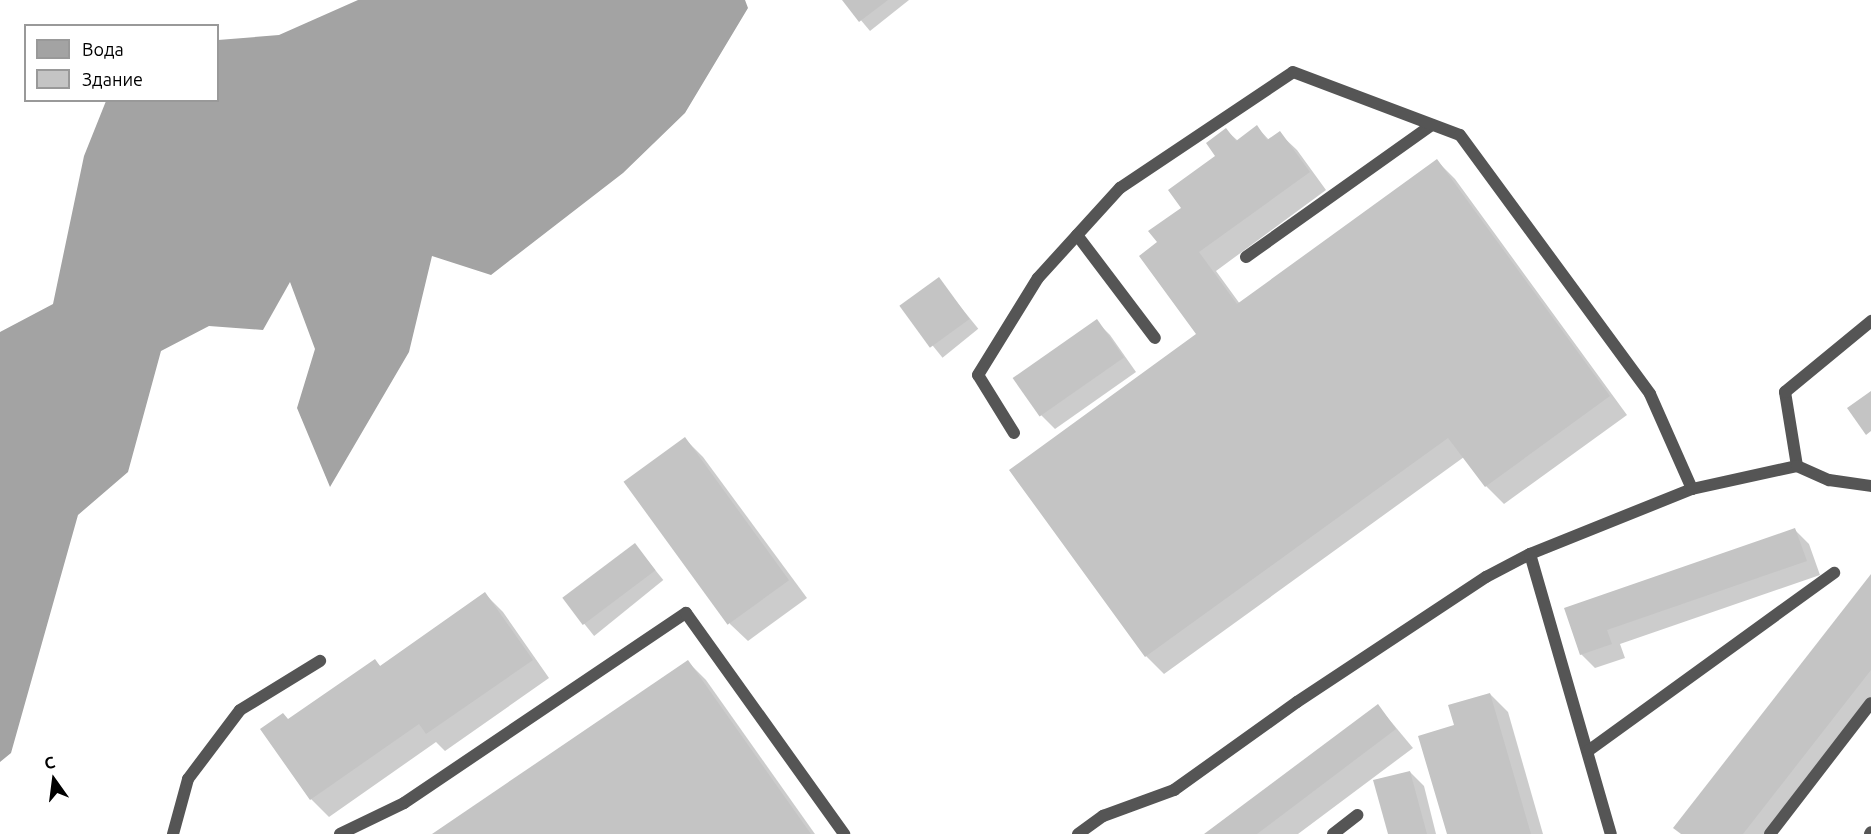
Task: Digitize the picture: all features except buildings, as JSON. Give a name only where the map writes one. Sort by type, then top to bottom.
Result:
[{"type":"lane","points":[[1014,433],[978,375],[1038,278],[1120,188],[1293,72],[1460,135],[1650,394],[1692,489]]},
{"type":"lane","points":[[1246,257],[1431,125]]},
{"type":"lane","points":[[1077,235],[1155,338]]},
{"type":"lane","points":[[1797,466],[1785,392],[1871,321]]},
{"type":"lane","points":[[1078,834],[1103,816],[1174,790],[1296,702],[1486,577],[1530,554],[1692,489],[1797,466],[1829,480],[1871,486]]},
{"type":"lane","points":[[1530,554],[1611,834]]},
{"type":"lane","points":[[1588,751],[1834,573]]},
{"type":"lane","points":[[340,834],[404,803],[686,613],[844,834]]},
{"type":"lane","points":[[173,834],[188,779],[240,710],[320,661]]},
{"type":"lane","points":[[1770,834],[1871,703]]},
{"type":"lane","points":[[1333,834],[1357,815]]},
{"type":"water","points":[[358,0],[745,0],[748,8],[685,113],[623,173],[491,275],[432,256],[409,352],[330,487],[297,408],[315,349],[290,282],[263,330],[209,326],[161,351],[128,472],[78,515],[11,753],[0,762],[0,332],[53,304],[84,156],[106,102],[219,102],[219,40],[279,35]]}]
